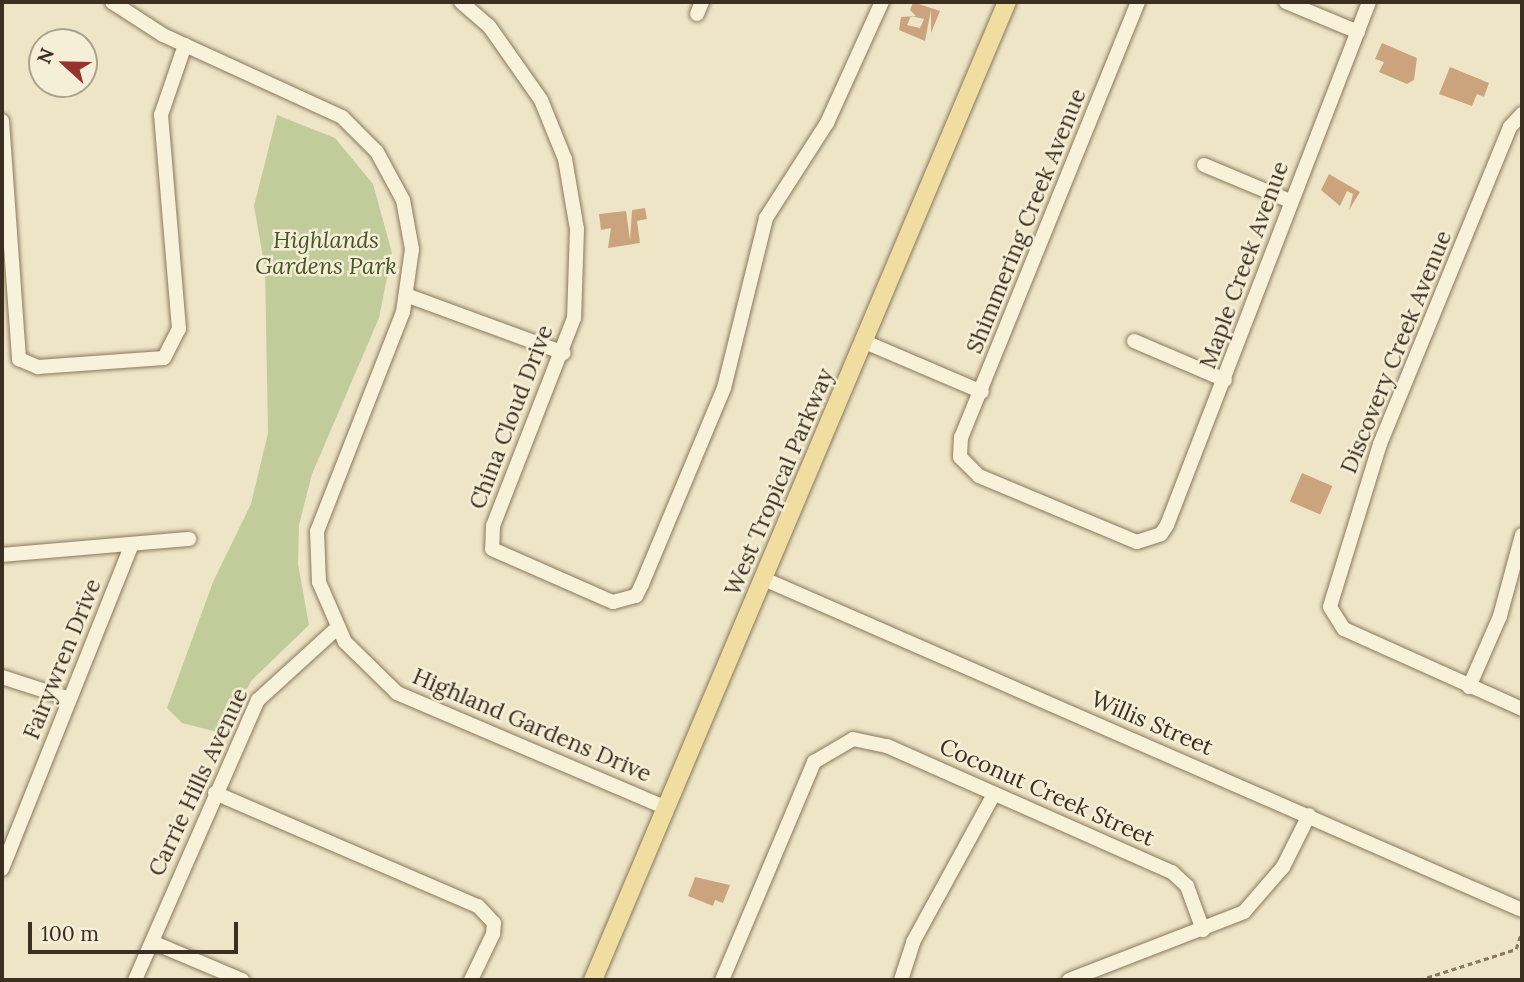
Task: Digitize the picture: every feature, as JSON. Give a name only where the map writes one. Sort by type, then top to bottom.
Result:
[{"type":"main road","name":"West Tropical Parkway","points":[[593,980],[1007,2]]},
{"type":"street","name":"Highland Gardens Drive","points":[[112,2],[186,45],[319,104],[377,152],[410,224],[406,295],[321,512],[316,560],[337,628],[397,693],[667,808]]},
{"type":"street","name":"China Cloud Drive","points":[[461,2],[528,78],[565,159],[578,258],[564,353],[493,526],[492,549],[605,600],[628,601],[642,584],[724,388],[766,218],[827,123],[882,2]]},
{"type":"street","name":"Shimmering Creek Avenue","points":[[960,457],[982,392],[1138,2]]},
{"type":"street","points":[[1286,2],[1358,32]]},
{"type":"street","name":"Maple Creek Avenue","points":[[960,457],[979,476],[1126,538],[1154,538],[1167,525],[1369,2]]},
{"type":"street","points":[[2,121],[16,350],[26,363],[53,367],[152,359],[172,351],[179,329],[161,115],[186,45]]},
{"type":"street","name":"Discovery Creek Avenue","points":[[1469,687],[1344,629],[1332,615],[1331,596],[1380,444],[1510,127],[1522,114]]},
{"type":"street","points":[[1204,165],[1290,201]]},
{"type":"street","points":[[406,295],[564,353]]},
{"type":"street","points":[[1134,341],[1225,380]]},
{"type":"street","points":[[865,342],[982,392]]},
{"type":"street","points":[[1522,535],[1500,616],[1469,687],[1522,709]]},
{"type":"street","points":[[2,555],[189,539]]},
{"type":"street","name":"Fairywren Drive","points":[[2,869],[132,544]]},
{"type":"street","name":"Willis Street","points":[[764,579],[1522,910]]},
{"type":"street","name":"Carrie Hills Avenue","points":[[135,980],[258,700],[337,628]]},
{"type":"street","points":[[2,677],[70,699]]},
{"type":"street","name":"Coconut Creek Street","points":[[722,980],[814,762],[839,744],[873,741],[1172,872],[1187,886],[1203,930]]},
{"type":"street","points":[[215,793],[478,906],[494,923],[471,980]]},
{"type":"street","points":[[901,980],[913,942],[994,794]]},
{"type":"street","points":[[1069,980],[1203,930],[1261,897],[1309,815]]},
{"type":"street","points":[[152,942],[242,980]]},
{"type":"path","points":[[1419,980],[1517,949],[1522,930]]},
{"type":"green space","name":"Highlands Gardens Park","points":[[277,115],[335,138],[373,184],[392,253],[379,318],[312,474],[299,525],[298,564],[309,625],[252,680],[221,733],[182,723],[167,708],[213,582],[251,504],[268,433],[265,269],[254,206]]},
{"type":"building","points":[[913,2],[940,11],[931,33],[931,10],[925,41],[899,30],[901,17],[911,16],[907,25],[920,28],[924,19],[912,16],[916,16],[910,10]]},
{"type":"building","points":[[1382,43],[1417,58],[1414,80],[1407,84],[1379,72],[1384,62],[1375,59]]},
{"type":"building","points":[[1450,67],[1489,83],[1484,97],[1477,94],[1472,106],[1439,94]]},
{"type":"building","points":[[1329,174],[1360,192],[1349,210],[1353,194],[1347,191],[1340,206],[1321,190]]},
{"type":"building","points":[[645,208],[647,219],[637,221],[640,243],[608,248],[611,228],[601,230],[599,214],[626,211],[630,240],[632,210]]},
{"type":"building","points":[[1302,473],[1332,486],[1320,514],[1290,502]]},
{"type":"building","points":[[695,877],[730,885],[723,903],[715,900],[713,906],[688,896]]}]
